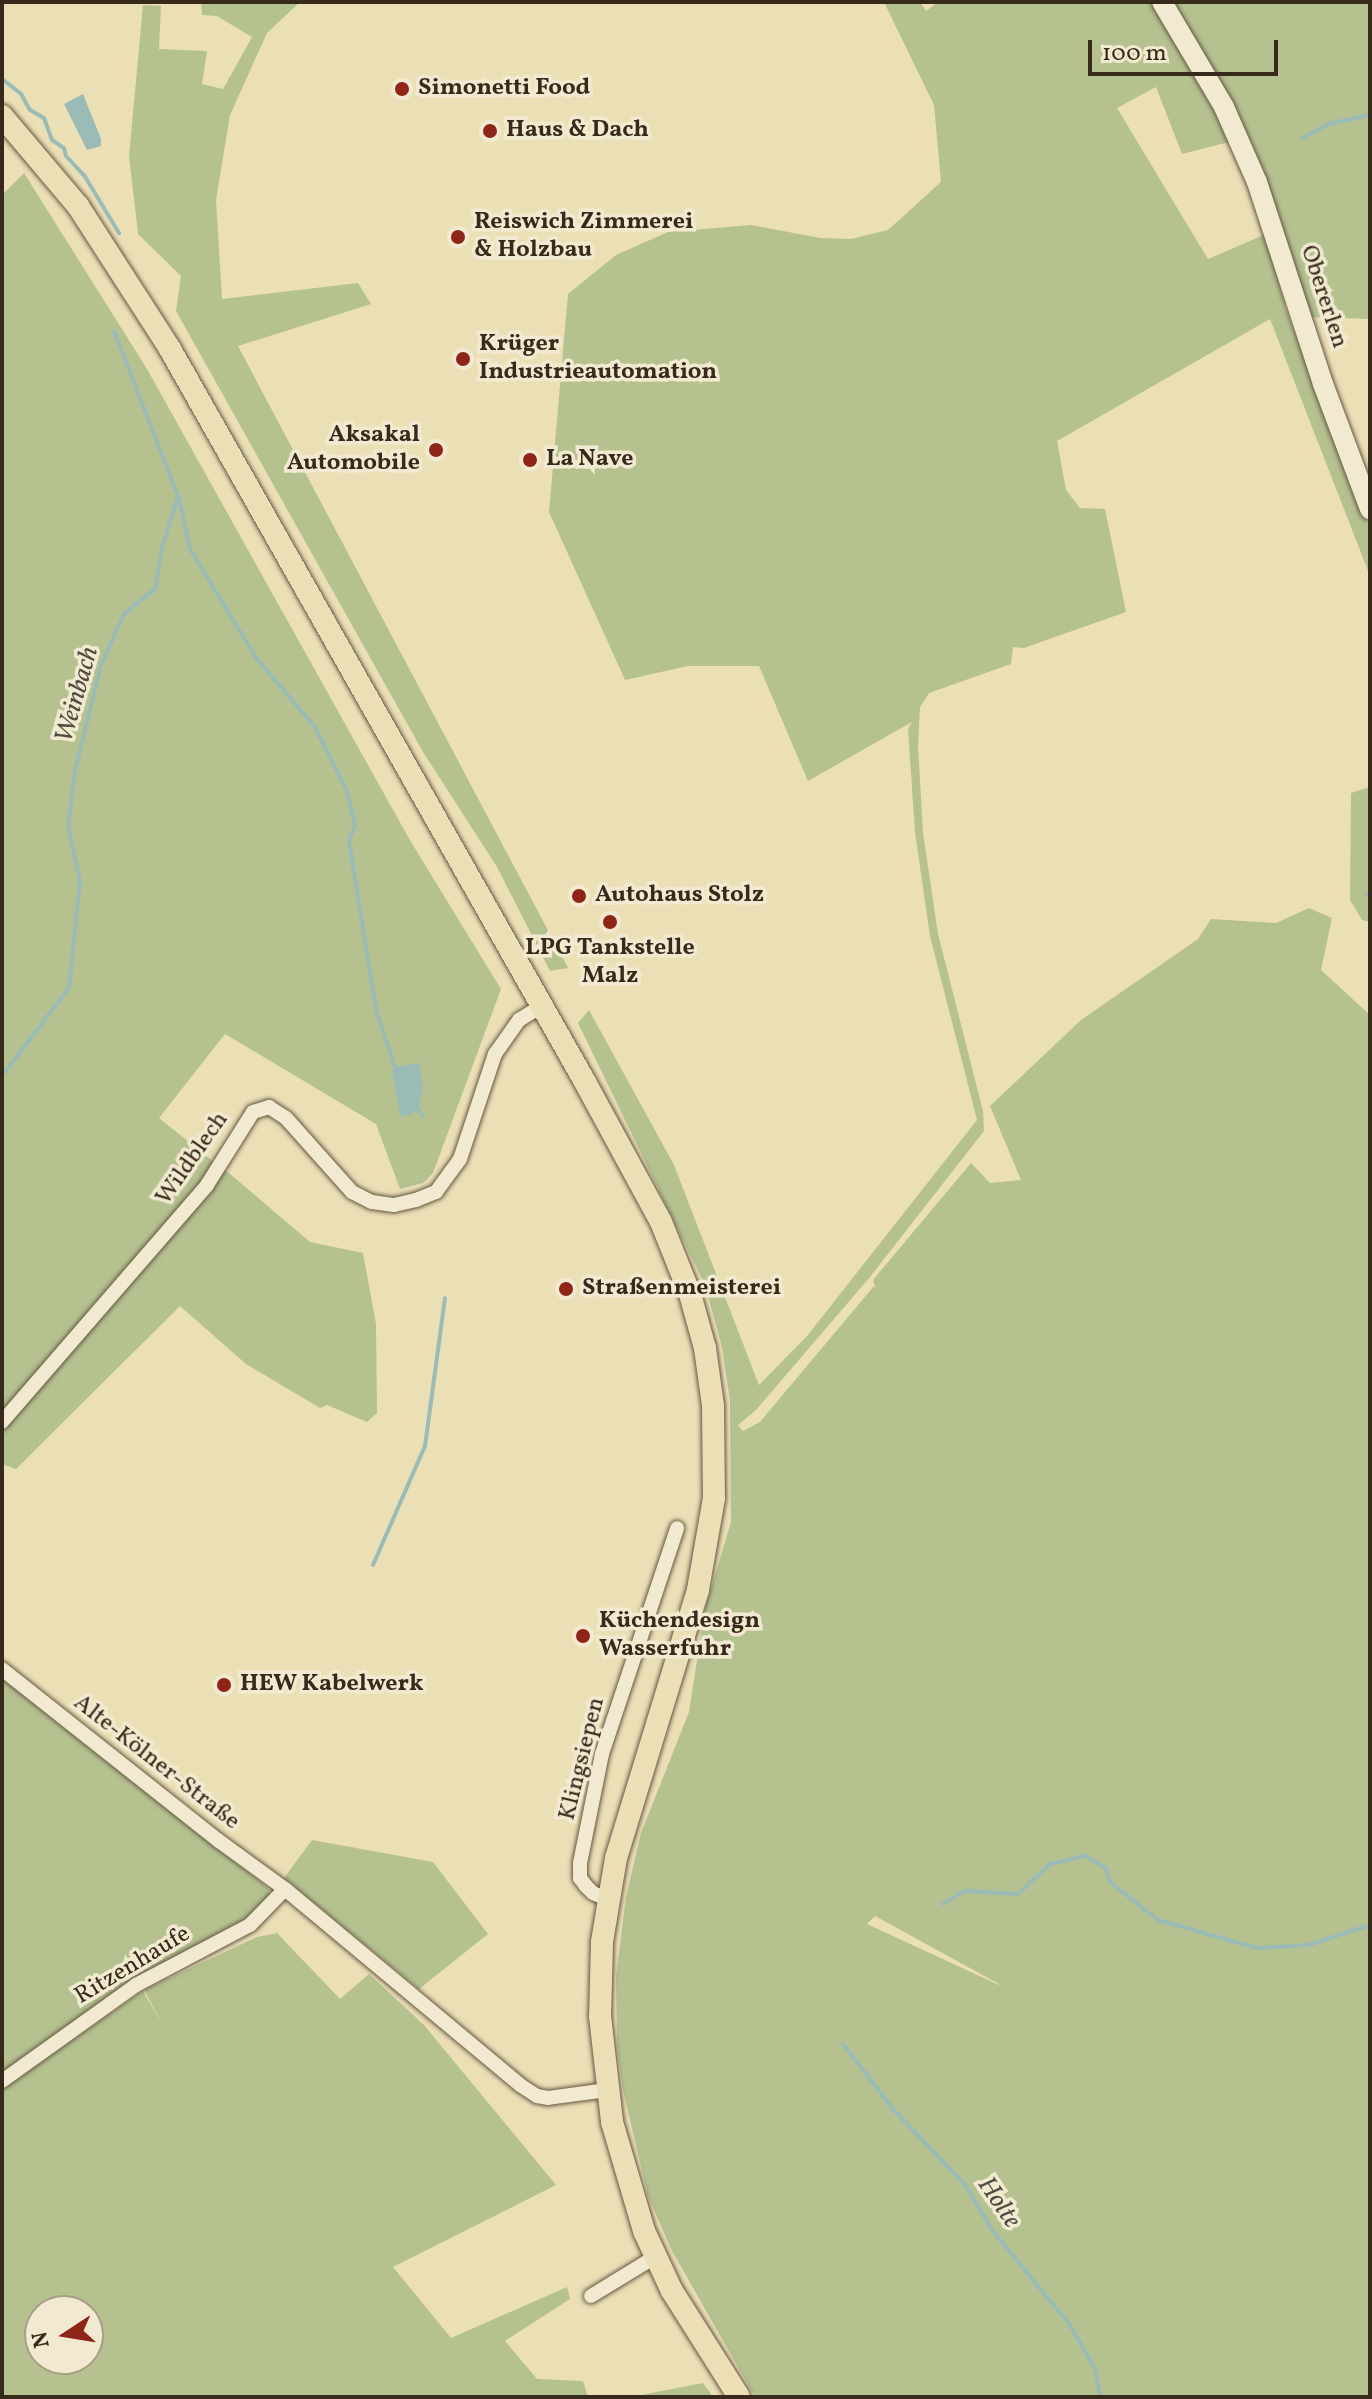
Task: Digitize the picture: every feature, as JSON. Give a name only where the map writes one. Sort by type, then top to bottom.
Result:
[{"type":"main road","name":"Obererlen","points":[[1162,2],[1243,146],[1370,509]]},
{"type":"main road","points":[[2,116],[71,196],[146,309],[541,1006],[661,1222],[677,1257],[698,1323],[713,1406],[715,1483],[706,1552],[688,1627],[626,1818],[607,1899],[600,1980],[607,2090],[619,2153],[655,2257],[672,2291],[739,2397]]},
{"type":"street","name":"Wildblech","points":[[2,1422],[207,1185],[253,1112],[269,1107],[286,1118],[352,1192],[372,1202],[394,1205],[416,1200],[436,1192],[460,1159],[495,1054],[519,1020],[541,1006]]},
{"type":"street","name":"Klingsiepen","points":[[607,1899],[586,1886],[580,1878],[580,1863],[602,1754],[677,1528]]},
{"type":"street","name":"Alte-Kölner-Straße","points":[[2,1669],[285,1889]]},
{"type":"street","name":"Ritzenhaufe","points":[[2,2081],[136,1985],[250,1925],[285,1889]]},
{"type":"street","points":[[285,1889],[537,2096],[607,2090]]},
{"type":"street","points":[[591,2296],[655,2257]]},
{"type":"green space","points":[[201,2],[300,2],[267,33],[230,115],[216,200],[222,299],[358,283],[371,304],[238,346],[568,968],[550,971],[497,867],[423,752],[176,311],[181,276],[138,234],[129,156],[143,5],[161,6],[159,49],[207,51],[202,84],[223,89],[252,37],[217,16],[202,15]]},
{"type":"green space","points":[[884,2],[920,2],[926,11],[938,2],[1151,2],[1233,141],[1182,154],[1156,87],[1117,108],[1208,259],[1266,234],[1286,310],[1370,529],[1370,576],[1270,319],[1057,441],[1066,490],[1080,508],[1105,509],[1126,612],[1024,648],[1013,647],[1011,664],[929,693],[920,707],[918,747],[923,833],[938,934],[983,1111],[984,1131],[870,1277],[756,1410],[738,1425],[743,1431],[760,1422],[874,1286],[876,1289],[873,1280],[971,1163],[990,1183],[1021,1180],[990,1106],[1081,1020],[1198,939],[1211,919],[1276,923],[1309,908],[1332,918],[1321,970],[1370,1015],[1370,2397],[755,2397],[672,2251],[648,2196],[623,2090],[617,2044],[616,1976],[626,1897],[641,1833],[689,1712],[705,1609],[731,1522],[730,1401],[722,1347],[705,1285],[578,1023],[589,1010],[674,1165],[759,1385],[807,1336],[977,1120],[930,936],[915,832],[908,729],[912,722],[808,781],[759,666],[688,666],[625,680],[549,512],[568,294],[616,255],[668,232],[751,225],[820,238],[851,239],[888,230],[941,182],[934,105]],"holes":[[[875,1916],[999,1985],[867,1924]]]},
{"type":"green space","points":[[1172,2],[1370,2],[1370,319],[1311,317]]},
{"type":"green space","points":[[24,173],[147,369],[411,842],[501,989],[433,1173],[423,1183],[400,1189],[376,1124],[225,1034],[159,1118],[214,1162],[195,1190],[2,1416],[2,195]]},
{"type":"green space","points":[[1370,787],[1370,922],[1362,920],[1350,900],[1351,793]]},
{"type":"green space","points":[[223,1168],[310,1242],[363,1253],[376,1324],[377,1413],[367,1422],[327,1405],[320,1408],[246,1364],[180,1306],[16,1469],[2,1464],[2,1431],[187,1219]]},
{"type":"green space","points":[[2,1679],[267,1887],[271,1897],[246,1921],[2,2074]]},
{"type":"green space","points":[[312,1840],[433,1862],[488,1934],[419,1989],[284,1878]]},
{"type":"green space","points":[[277,1933],[340,1999],[369,1974],[424,2025],[556,2185],[393,2267],[451,2338],[567,2287],[570,2299],[505,2341],[537,2379],[583,2381],[588,2397],[2,2397],[2,2089],[143,1991],[163,2026],[144,1990],[257,1937]]},
{"type":"green space","points":[[703,2383],[713,2397],[631,2397]]},
{"type":"water","points":[[83,94],[101,139],[101,146],[87,150],[64,104]]},
{"type":"water","points":[[419,1063],[423,1089],[418,1109],[410,1115],[400,1116],[392,1072],[394,1067]]},
{"type":"waterway","name":"Weinbach","points":[[2,79],[21,94],[30,110],[44,118],[52,140],[64,148],[66,156],[84,175],[119,233]]},
{"type":"waterway","points":[[1303,138],[1328,124],[1370,115]]},
{"type":"waterway","name":"Weinbach","points":[[2,1076],[69,988],[80,881],[68,826],[75,771],[101,665],[124,614],[155,589],[162,548],[178,496],[114,331]]},
{"type":"waterway","points":[[179,499],[190,549],[257,659],[315,727],[347,791],[355,825],[349,841],[376,1010],[396,1070]]},
{"type":"waterway","points":[[416,1105],[423,1116]]},
{"type":"waterway","points":[[373,1565],[425,1446],[445,1298]]},
{"type":"waterway","points":[[943,1904],[965,1891],[1018,1894],[1050,1864],[1085,1856],[1106,1868],[1110,1882],[1158,1920],[1257,1948],[1309,1945],[1370,1925]]},
{"type":"waterway","name":"Holte","points":[[843,2044],[893,2109],[966,2186],[992,2230],[1070,2325],[1095,2369],[1100,2397]]},
{"type":"place","name":"Simonetti Food","points":[[402,89]]},
{"type":"place","name":"Haus & Dach","points":[[490,131]]},
{"type":"place","name":"Reiswich Zimmerei & Holzbau","points":[[458,237]]},
{"type":"place","name":"Krüger Industrieautomation","points":[[463,359]]},
{"type":"place","name":"Aksakal Automobile","points":[[436,450]]},
{"type":"place","name":"La Nave","points":[[530,460]]},
{"type":"place","name":"Autohaus Stolz","points":[[579,896]]},
{"type":"place","name":"LPG Tankstelle Malz","points":[[610,922]]},
{"type":"place","name":"Straßenmeisterei","points":[[566,1289]]},
{"type":"place","name":"Küchendesign Wasserfuhr","points":[[583,1636]]},
{"type":"place","name":"HEW Kabelwerk","points":[[224,1685]]}]
